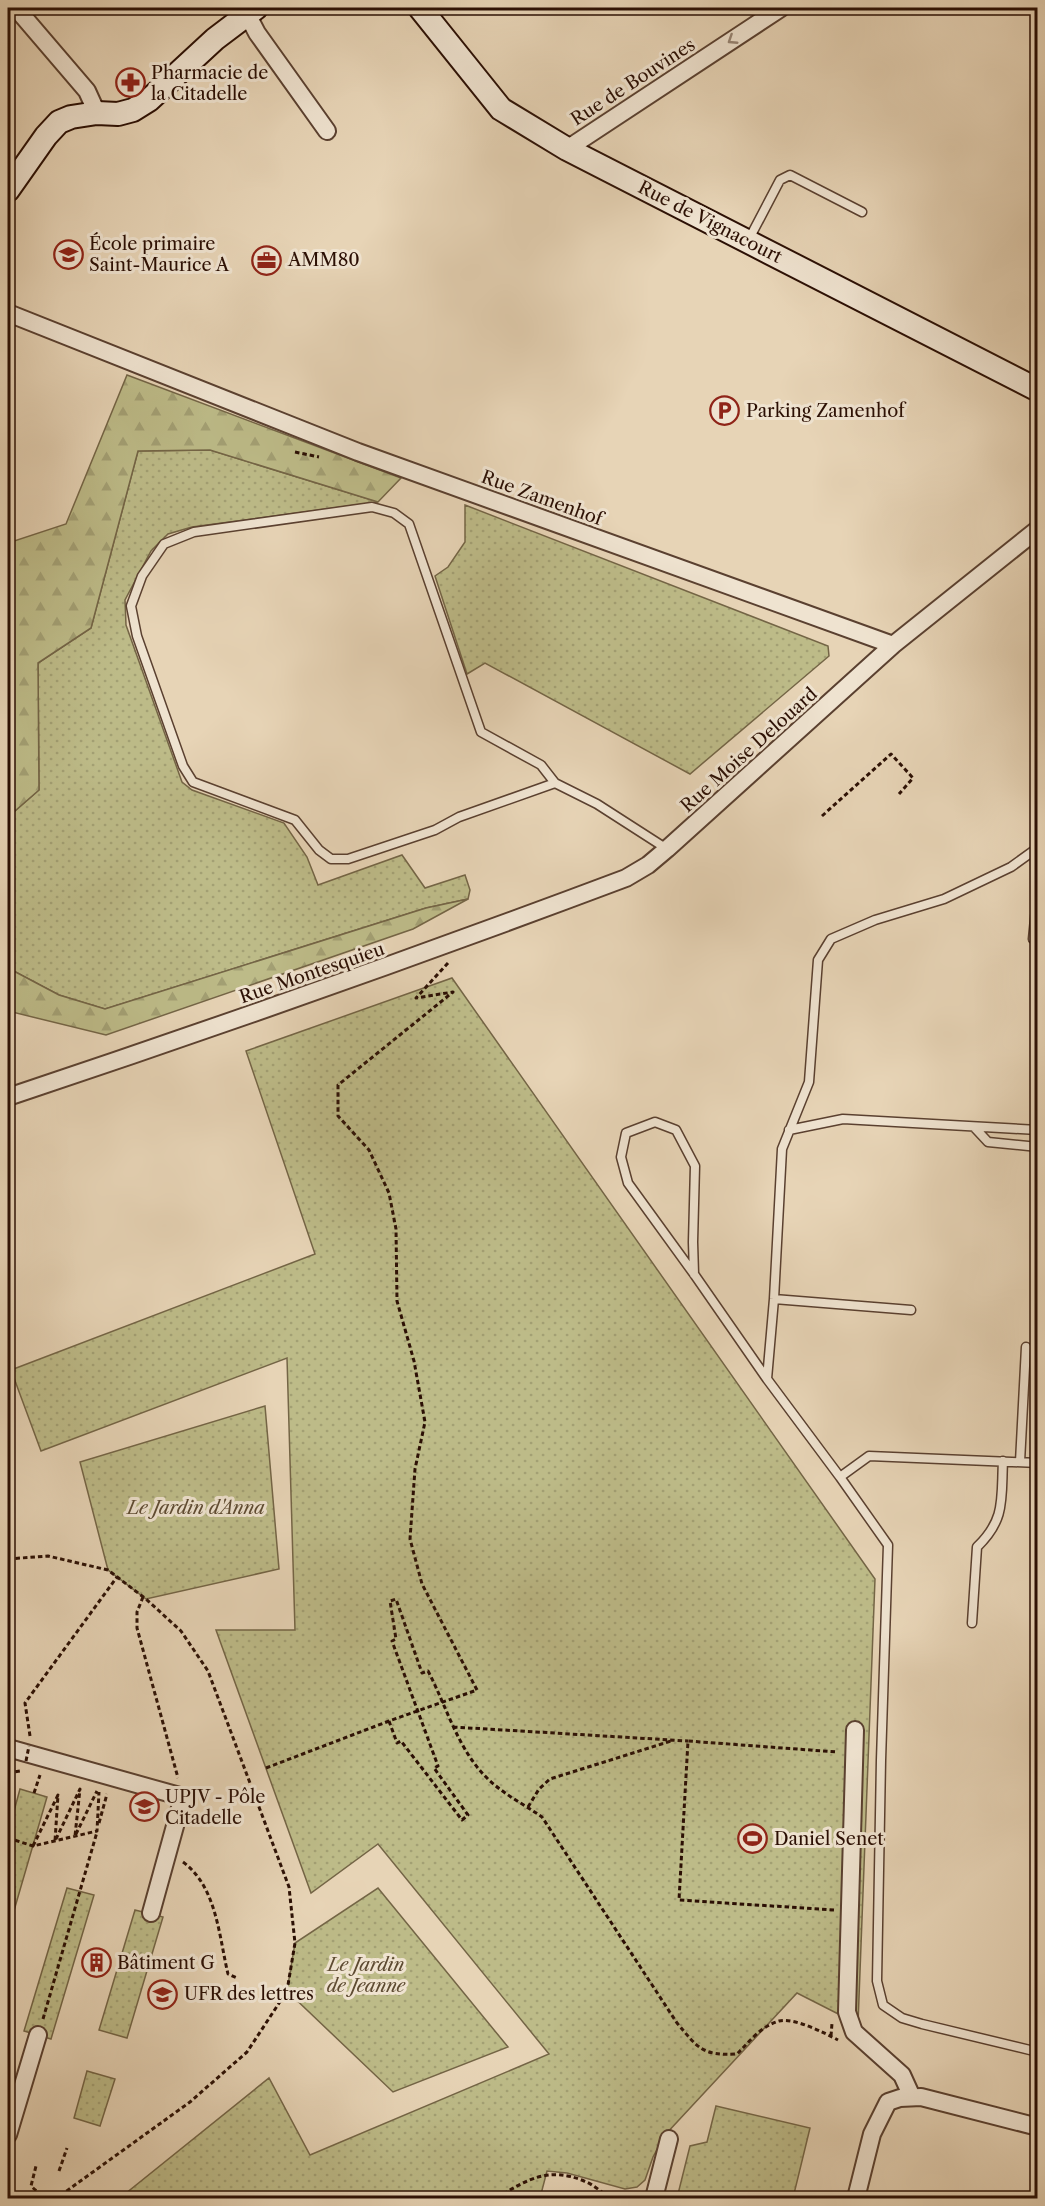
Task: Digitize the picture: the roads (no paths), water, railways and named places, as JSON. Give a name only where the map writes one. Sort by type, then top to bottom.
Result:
[{"type":"street","points":[[16,8],[87,91],[97,113]]},
{"type":"street","name":"Rue de Vignacourt","points":[[420,8],[501,109],[567,149],[1038,390]]},
{"type":"street","name":"Rue de Bouvines","points":[[567,149],[781,8]]},
{"type":"street","points":[[8,190],[46,136],[59,122],[71,117],[97,113],[118,114],[133,110],[149,100],[249,10],[257,33],[327,131]]},
{"type":"street","name":"Rue Zamenhof","points":[[8,313],[388,463],[893,645]]},
{"type":"street","points":[[893,645],[1038,529]]},
{"type":"street","name":"Rue Moise Delouard","points":[[626,878],[648,865],[667,849],[893,645]]},
{"type":"street","name":"Rue Montesquieu","points":[[8,1097],[213,1029],[449,945],[626,878]]},
{"type":"street","points":[[855,1730],[847,2012],[854,2032],[902,2075],[912,2097]]},
{"type":"street","points":[[8,1748],[183,1797],[151,1913]]},
{"type":"street","points":[[8,2135],[12,2104],[38,2035]]},
{"type":"street","points":[[856,2199],[872,2134],[888,2102],[900,2098],[921,2097],[1038,2127]]},
{"type":"street","points":[[654,2199],[669,2139]]},
{"type":"lane","points":[[748,242],[780,180],[790,175],[862,212]]},
{"type":"lane","points":[[555,783],[459,817],[435,830],[348,859],[331,859],[319,850],[295,820],[193,782],[183,766],[137,636],[131,606],[142,576],[164,544],[194,532],[372,507],[394,513],[409,524],[481,732],[541,765],[555,783],[597,804],[667,849]]},
{"type":"lane","points":[[766,1379],[774,1299],[782,1149],[809,1082],[818,960],[831,939],[875,920],[944,899],[1037,853],[1038,838]]},
{"type":"lane","points":[[1038,888],[1033,939],[1038,942]]},
{"type":"lane","points":[[789,1130],[843,1119],[1038,1130]]},
{"type":"lane","points":[[694,1274],[695,1166],[676,1130],[654,1122],[626,1133],[621,1157],[628,1183],[766,1379],[888,1545],[877,1981],[883,2005],[902,2018],[1038,2052]]},
{"type":"lane","points":[[974,1127],[988,1142],[1038,1147]]},
{"type":"lane","points":[[774,1299],[911,1310]]},
{"type":"lane","points":[[1020,1462],[1026,1347]]},
{"type":"lane","points":[[840,1477],[868,1456],[1038,1463]]},
{"type":"lane","points":[[972,1623],[977,1547],[989,1535],[1000,1514],[1003,1461]]},
{"type":"place","name":"Pharmacie de la Citadelle","points":[[130,83]]},
{"type":"place","name":"École primaire Saint-Maurice A","points":[[68,254]]},
{"type":"place","name":"AMM80","points":[[267,260]]},
{"type":"place","name":"Parking Zamenhof","points":[[725,411]]},
{"type":"place","name":"UPJV - Pôle Citadelle","points":[[144,1807]]},
{"type":"place","name":"Daniel Senet","points":[[753,1839]]},
{"type":"place","name":"Bâtiment G","points":[[96,1963]]},
{"type":"place","name":"UFR des lettres","points":[[163,1994]]},
{"type":"park label","name":"Le Jardin d'Anna","points":[[196,1508]]},
{"type":"park label","name":"Le Jardin de Jeanne","points":[[366,1975]]}]
